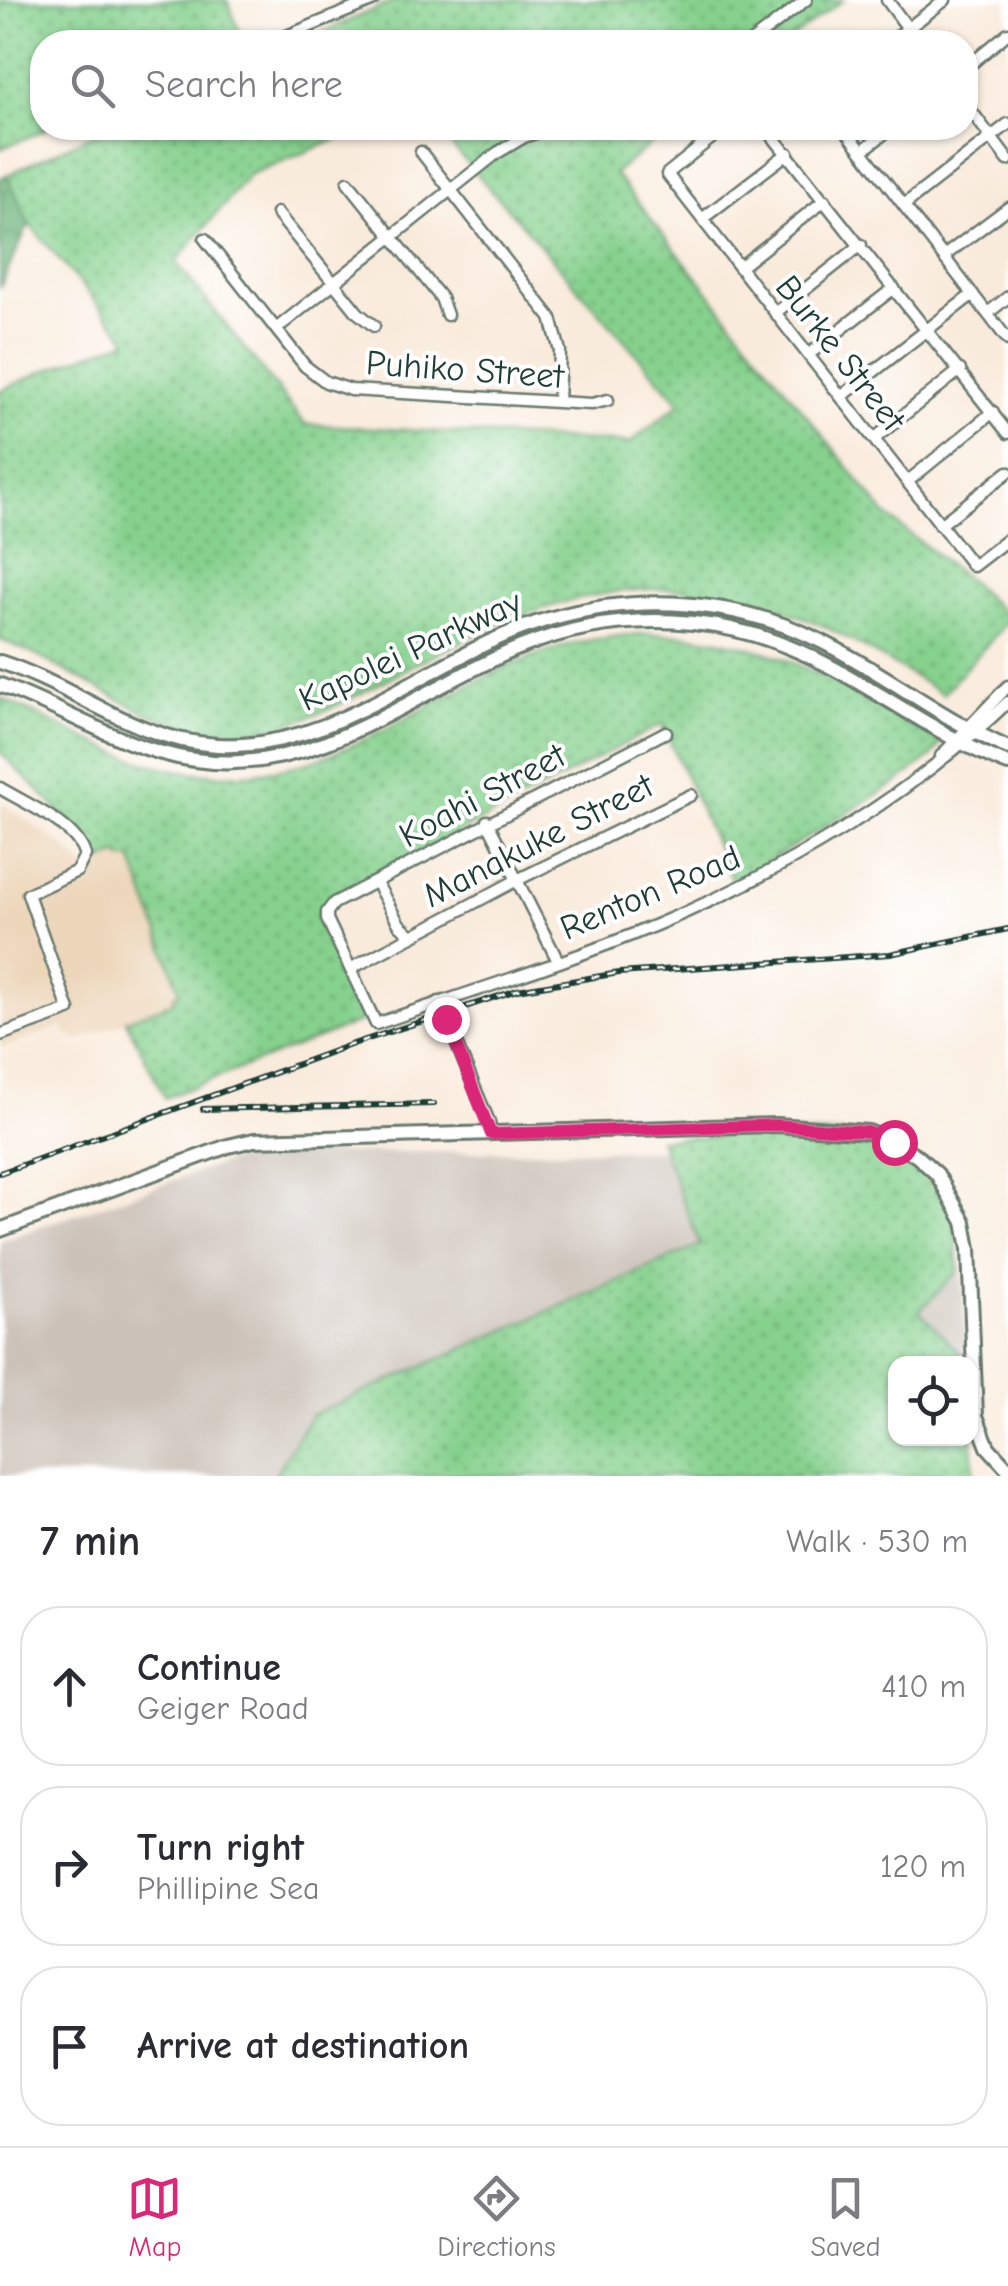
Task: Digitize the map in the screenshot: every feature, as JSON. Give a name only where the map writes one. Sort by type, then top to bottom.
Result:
[{"type":"main road","name":"Kapolei Parkway","points":[[0,662],[158,734],[201,744],[246,745],[288,738],[329,725],[479,647],[530,625],[602,608],[677,604],[752,615],[806,632],[1008,748]]},
{"type":"main road","name":"Kapolei Parkway","points":[[0,685],[151,751],[198,761],[260,761],[334,741],[540,640],[597,626],[675,621],[730,628],[800,649],[1008,764]]},
{"type":"main road","points":[[0,1227],[246,1141],[759,1126],[868,1132],[917,1156],[937,1174],[964,1222],[969,1249],[976,1416],[988,1447],[1008,1469]]},
{"type":"street","points":[[301,30],[374,0]]},
{"type":"street","points":[[768,30],[806,0]]},
{"type":"street","points":[[886,0],[908,28]]},
{"type":"street","points":[[905,30],[944,0]]},
{"type":"street","points":[[978,58],[1008,34]]},
{"type":"street","points":[[978,120],[1008,160]]},
{"type":"street","points":[[904,205],[1008,124]]},
{"type":"street","points":[[276,328],[505,147],[522,140]]},
{"type":"street","name":"Burke Street","points":[[709,140],[667,174],[973,566],[1004,542]]},
{"type":"street","points":[[777,140],[1008,432]]},
{"type":"street","points":[[853,140],[1008,340]]},
{"type":"street","points":[[862,151],[876,140]]},
{"type":"street","points":[[421,152],[554,324],[560,351],[558,402]]},
{"type":"street","points":[[702,219],[788,153]]},
{"type":"street","points":[[348,182],[441,298],[447,315]]},
{"type":"street","points":[[740,267],[825,200]]},
{"type":"street","points":[[944,256],[1008,208]]},
{"type":"street","points":[[277,214],[361,317],[374,326]]},
{"type":"street","name":"Puhiko Street","points":[[206,239],[312,372],[342,388],[592,404],[608,400]]},
{"type":"street","points":[[776,313],[861,246]]},
{"type":"street","points":[[808,355],[894,288]]},
{"type":"street","points":[[841,398],[973,294]]},
{"type":"street","points":[[988,312],[1008,297]]},
{"type":"street","points":[[874,439],[960,370]]},
{"type":"street","points":[[907,482],[993,412]]},
{"type":"street","points":[[940,525],[1008,472]]},
{"type":"street","points":[[1004,542],[1008,556]]},
{"type":"street","name":"Renton Road","points":[[352,968],[376,1024],[657,924],[755,878],[840,829],[926,771],[999,705],[1008,686]]},
{"type":"street","name":"Koahi Street","points":[[352,968],[327,919],[334,903],[666,732]]},
{"type":"street","points":[[0,788],[65,830],[82,845],[86,855],[77,871],[28,894],[70,1010],[0,1036]]},
{"type":"street","name":"Manakuke Street","points":[[352,968],[690,794]]},
{"type":"street","points":[[488,822],[558,961]]},
{"type":"street","name":"Manakuke Street","points":[[376,882],[398,924],[410,935]]},
{"type":"street","points":[[439,1002],[491,1134]]},
{"type":"shaded area","points":[[0,802],[68,849],[86,870],[120,854],[123,859],[131,858],[180,992],[175,1002],[77,1040],[66,1034],[62,1026],[0,1048]]},
{"type":"shaded area","points":[[847,1148],[954,1235],[962,1268],[966,1356],[888,1356],[888,1446],[912,1446],[972,1476],[0,1476],[0,1241],[259,1154]]},
{"type":"green space","points":[[0,0],[227,0],[239,30],[30,30],[30,136],[0,149]]},
{"type":"green space","points":[[396,0],[843,0],[802,30],[327,30]]},
{"type":"green space","points":[[80,140],[336,140],[250,174],[176,262],[305,424],[630,443],[680,403],[447,140],[657,140],[614,173],[887,516],[971,582],[1008,621],[943,694],[872,652],[797,615],[746,599],[697,590],[649,589],[558,604],[512,620],[329,709],[281,726],[230,732],[199,729],[140,710],[0,640],[0,391],[128,340],[29,224],[7,175]]},
{"type":"green space","points":[[7,175],[29,224],[0,288],[0,178]]},
{"type":"green space","points":[[637,634],[682,635],[762,651],[833,681],[941,743],[932,756],[898,782],[733,883],[662,724],[322,906],[318,922],[367,1019],[165,1098],[126,1020],[174,1002],[173,996],[180,992],[132,859],[122,859],[120,854],[93,864],[95,847],[0,752],[0,698],[100,745],[162,767],[215,774],[264,772],[352,745],[480,679],[540,654],[581,642]]},
{"type":"green space","points":[[844,1134],[892,1152],[928,1177],[955,1216],[958,1272],[919,1311],[963,1356],[888,1356],[888,1446],[972,1446],[974,1476],[274,1476],[311,1415],[700,1245],[659,1139]]},
{"type":"railway","points":[[0,1173],[353,1044],[517,990],[619,973],[890,954],[1008,929]]},
{"type":"railway","points":[[203,1109],[434,1104]]},
{"type":"route","points":[[446,1019],[491,1134],[777,1125],[868,1132],[894,1142]]}]
